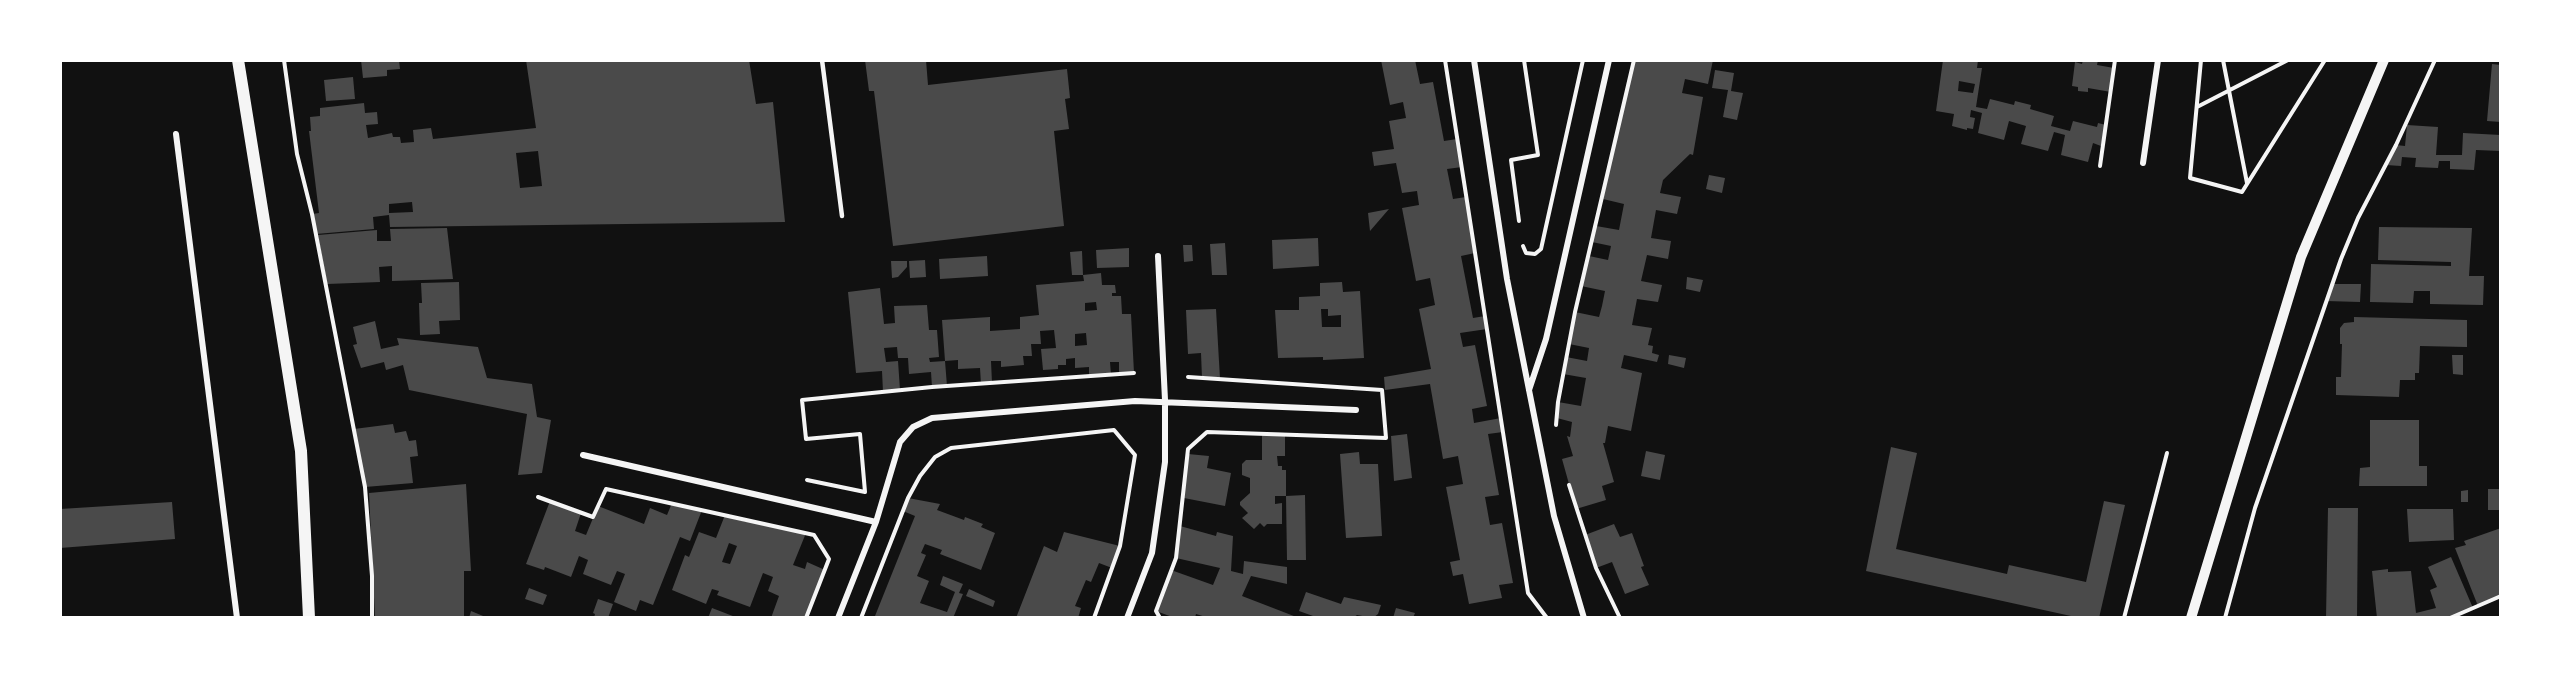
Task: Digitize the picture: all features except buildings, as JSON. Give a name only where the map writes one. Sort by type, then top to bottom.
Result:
[{"type":"main road","points":[[238,60],[301,451],[309,618]]},
{"type":"street","points":[[1474,60],[1507,279],[1554,516],[1584,618]]},
{"type":"street","points":[[1529,390],[1546,339],[1609,60]]},
{"type":"street","points":[[2143,163],[2158,60]]},
{"type":"street","points":[[2191,618],[2301,257],[2384,60]]},
{"type":"street","points":[[176,134],[237,618]]},
{"type":"street","points":[[1127,618],[1152,553],[1165,462],[1158,255]]},
{"type":"street","points":[[838,618],[876,522],[900,442],[913,427],[932,418],[1164,400],[1356,410]]},
{"type":"street","points":[[583,455],[876,522]]},
{"type":"lane","points":[[822,60],[842,216]]},
{"type":"path","points":[[284,60],[297,154],[312,214],[365,487],[372,576],[372,618]]},
{"type":"path","points":[[1445,60],[1528,593],[1547,618]]},
{"type":"path","points":[[1520,226],[1511,160],[1538,155],[1524,60]]},
{"type":"path","points":[[1521,237],[1526,253],[1535,254],[1541,249],[1583,60]]},
{"type":"path","points":[[1555,434],[1559,395],[1575,312],[1634,60]]},
{"type":"path","points":[[2100,166],[2115,60]]},
{"type":"path","points":[[2201,60],[2190,178],[2242,192],[2325,60]]},
{"type":"path","points":[[2223,60],[2247,184]]},
{"type":"path","points":[[2197,107],[2288,60]]},
{"type":"path","points":[[2224,618],[2255,508],[2341,259],[2358,218],[2396,145],[2435,60]]},
{"type":"path","points":[[1160,618],[1156,611],[1176,558],[1188,449],[1207,432],[1386,438],[1382,390],[1188,377]]},
{"type":"path","points":[[861,618],[908,498],[920,476],[935,457],[951,448],[1114,430],[1135,455],[1120,546],[1094,618]]},
{"type":"path","points":[[2124,618],[2167,453]]},
{"type":"path","points":[[1568,480],[1596,568],[1620,618]]},
{"type":"path","points":[[538,497],[593,517],[606,489],[814,535],[829,558],[806,618]]},
{"type":"path","points":[[2450,618],[2501,596]]}]
